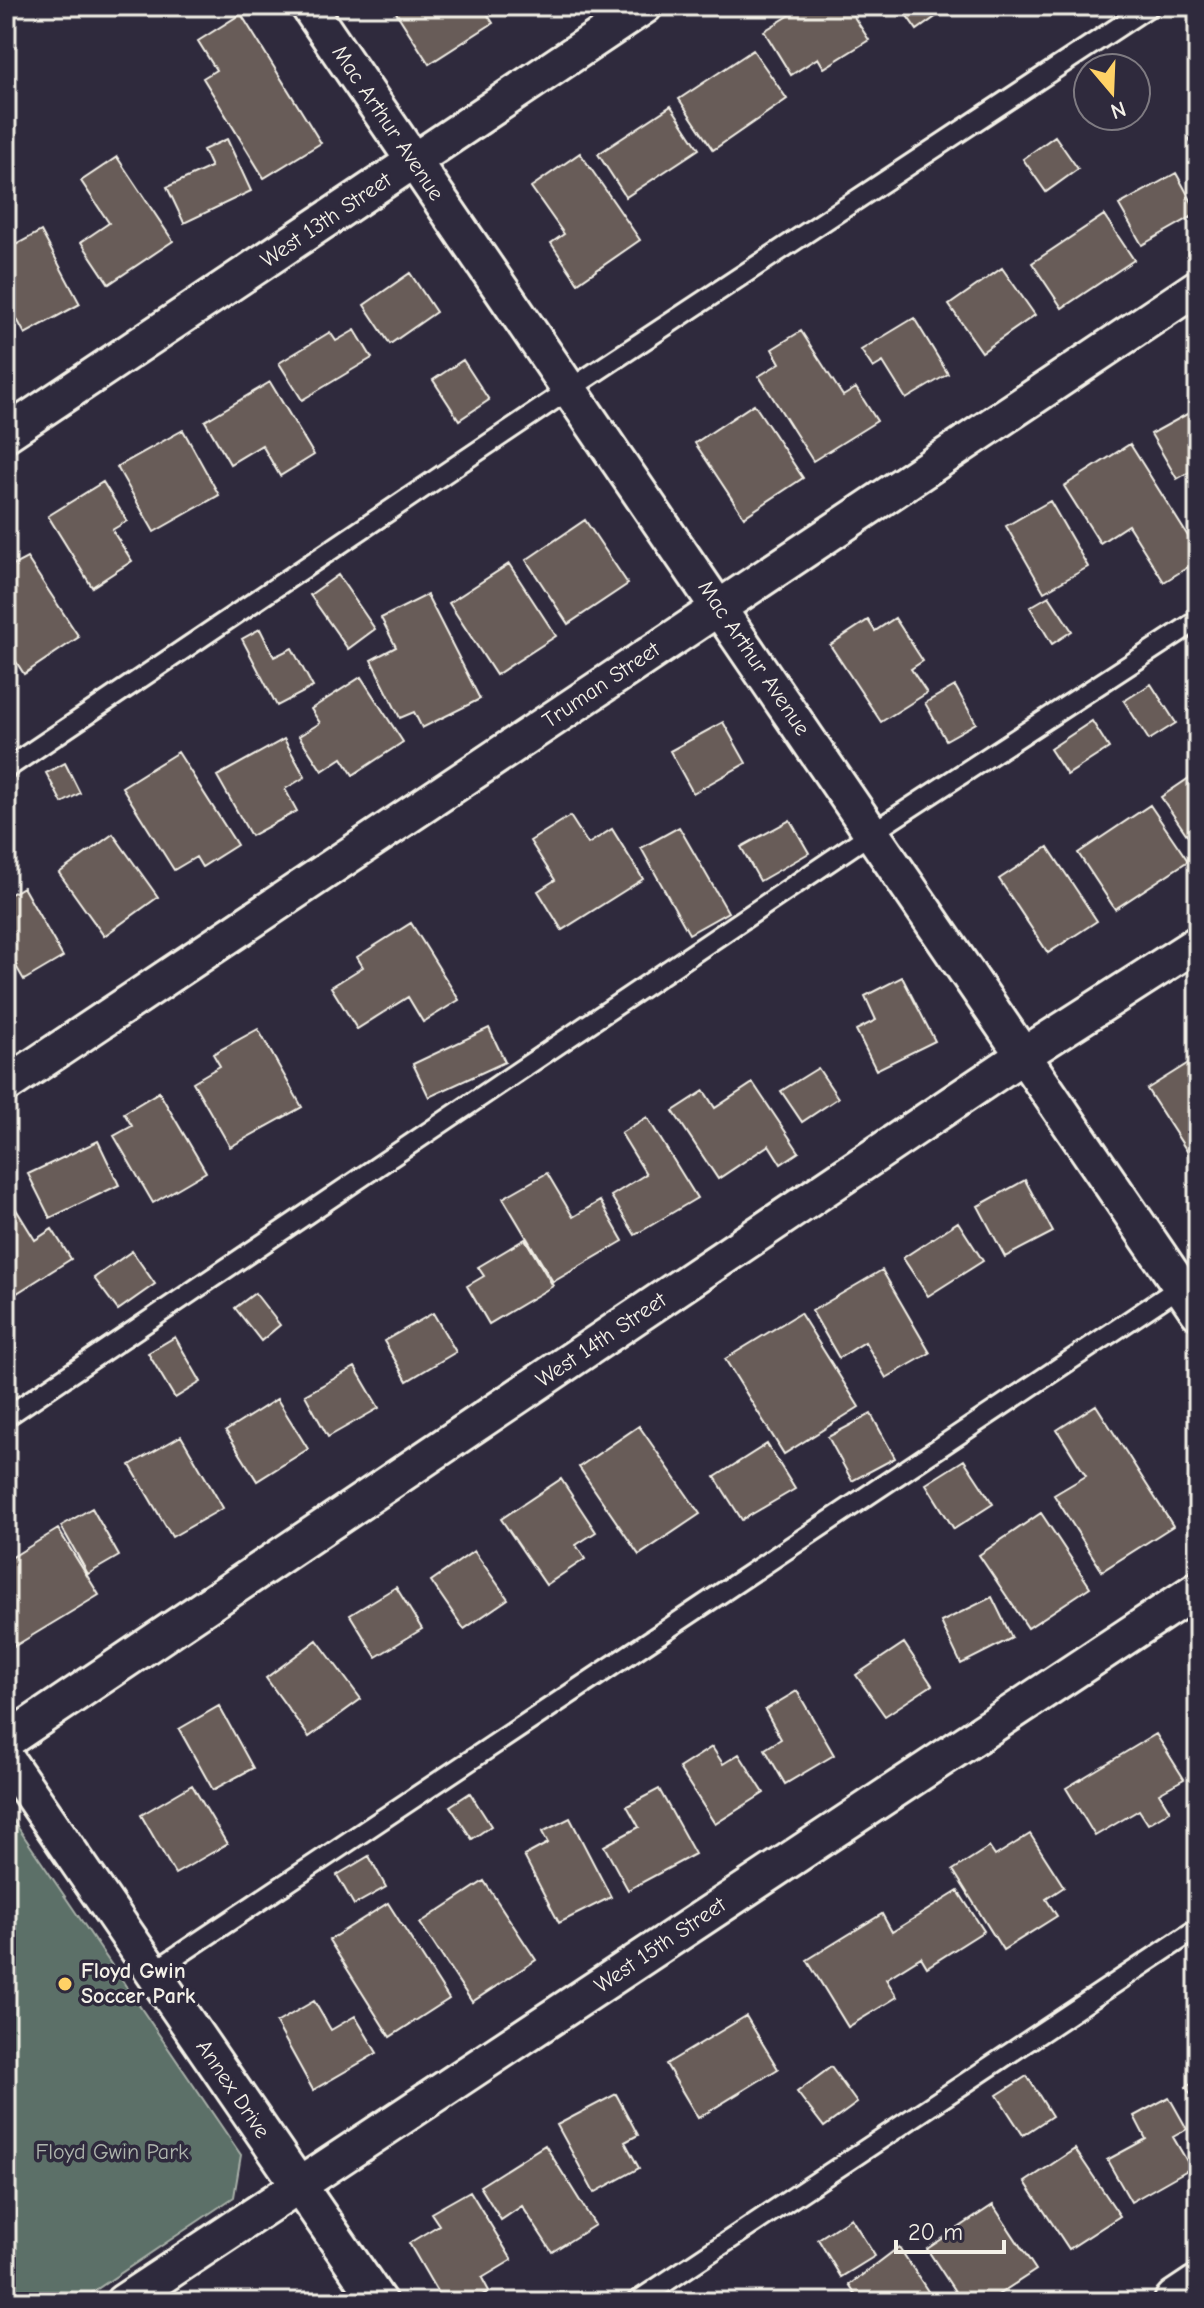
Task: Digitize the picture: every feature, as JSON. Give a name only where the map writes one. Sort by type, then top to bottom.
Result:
[{"type":"main road","points":[[1177,2302],[1198,2288]]},
{"type":"street","name":"Mac Arthur Avenue","points":[[308,6],[1025,1054],[1192,1291]]},
{"type":"street","name":"West 13th Street","points":[[6,434],[645,6]]},
{"type":"street","name":"Truman Street","points":[[6,1085],[1198,287]]},
{"type":"street","name":"West 14th Street","points":[[6,1741],[1025,1054],[1198,943]]},
{"type":"street","name":"West 15th Street","points":[[123,2302],[1198,1589]]},
{"type":"street","name":"Annex Drive","points":[[6,1758],[379,2302]]},
{"type":"lane","points":[[6,769],[570,389],[1150,6]]},
{"type":"lane","points":[[6,1417],[873,832],[1198,620]]},
{"type":"lane","points":[[153,1972],[1192,1291]]},
{"type":"lane","points":[[636,2302],[1198,1928]]},
{"type":"green space","name":"Floyd Gwin Park","points":[[6,1810],[241,2155],[234,2197],[78,2302],[6,2302]]},
{"type":"building","points":[[392,6],[482,6],[493,23],[429,64]]},
{"type":"building","points":[[805,6],[847,6],[869,40],[824,68],[818,58],[791,75],[764,31]]},
{"type":"building","points":[[900,6],[951,6],[917,30]]},
{"type":"building","points":[[241,14],[321,143],[264,178],[203,78],[216,70],[198,41]]},
{"type":"building","points":[[753,50],[787,99],[713,150],[679,99]]},
{"type":"building","points":[[671,106],[699,149],[626,197],[598,154]]},
{"type":"building","points":[[1198,133],[1198,152],[1189,139]]},
{"type":"building","points":[[1055,136],[1078,169],[1046,192],[1023,159]]},
{"type":"building","points":[[227,139],[251,191],[184,223],[167,187],[211,167],[203,150]]},
{"type":"building","points":[[580,153],[640,240],[578,283],[551,243],[564,234],[531,187]]},
{"type":"building","points":[[117,157],[173,241],[109,284],[81,242],[109,223],[81,181]]},
{"type":"building","points":[[1176,173],[1198,213],[1142,245],[1119,205]]},
{"type":"building","points":[[1104,215],[1134,260],[1062,308],[1032,263]]},
{"type":"building","points":[[41,231],[80,304],[25,334],[6,299],[6,250]]},
{"type":"building","points":[[1002,268],[1035,315],[982,352],[949,305]]},
{"type":"building","points":[[410,273],[436,312],[390,344],[364,305]]},
{"type":"building","points":[[914,318],[948,374],[906,399],[883,362],[873,368],[861,350]]},
{"type":"building","points":[[355,330],[372,358],[302,400],[279,363],[330,332],[336,341]]},
{"type":"building","points":[[6,331],[14,344],[6,349]]},
{"type":"building","points":[[801,331],[843,396],[856,388],[877,421],[813,461],[759,376],[780,363],[772,349]]},
{"type":"building","points":[[463,360],[489,400],[459,420],[433,380]]},
{"type":"building","points":[[270,382],[314,455],[280,476],[262,445],[230,464],[205,421]]},
{"type":"building","points":[[754,404],[803,478],[744,517],[695,443]]},
{"type":"building","points":[[1198,408],[1198,467],[1177,479],[1151,434]]},
{"type":"building","points":[[183,430],[219,495],[154,532],[117,467]]},
{"type":"building","points":[[1130,444],[1198,552],[1198,561],[1164,582],[1128,525],[1100,543],[1064,486]]},
{"type":"building","points":[[103,482],[127,521],[112,530],[132,561],[92,587],[48,516]]},
{"type":"building","points":[[1050,501],[1088,567],[1044,592],[1006,526]]},
{"type":"building","points":[[585,520],[628,584],[568,624],[526,560]]},
{"type":"building","points":[[27,558],[79,637],[24,674],[6,646],[6,569]]},
{"type":"building","points":[[509,564],[556,636],[496,675],[449,603]]},
{"type":"building","points":[[338,575],[375,629],[348,649],[310,595]]},
{"type":"building","points":[[427,595],[480,699],[422,728],[414,712],[400,718],[371,660],[396,647],[381,618]]},
{"type":"building","points":[[1049,596],[1072,631],[1052,644],[1030,607]]},
{"type":"building","points":[[895,618],[923,661],[911,669],[927,693],[881,722],[830,645],[868,620],[875,631]]},
{"type":"building","points":[[260,629],[274,657],[292,648],[313,687],[277,706],[242,639]]},
{"type":"building","points":[[361,677],[403,742],[353,775],[342,758],[322,771],[299,736],[320,723],[311,709]]},
{"type":"building","points":[[1151,684],[1176,723],[1149,740],[1124,701]]},
{"type":"building","points":[[955,686],[976,723],[946,740],[925,703]]},
{"type":"building","points":[[1092,721],[1109,748],[1067,775],[1050,749]]},
{"type":"building","points":[[723,722],[746,763],[693,793],[670,751]]},
{"type":"building","points":[[284,739],[305,777],[285,789],[297,811],[251,836],[217,776]]},
{"type":"building","points":[[178,752],[237,845],[202,867],[196,857],[174,870],[122,787]]},
{"type":"building","points":[[65,763],[80,793],[62,803],[46,773]]},
{"type":"building","points":[[1198,772],[1198,851],[1161,797]]},
{"type":"building","points":[[1150,805],[1188,861],[1115,909],[1078,853]]},
{"type":"building","points":[[570,816],[588,844],[612,829],[643,879],[562,930],[538,891],[555,880],[530,841]]},
{"type":"building","points":[[790,820],[809,853],[760,881],[741,847]]},
{"type":"building","points":[[679,827],[728,912],[689,934],[641,848]]},
{"type":"building","points":[[113,834],[158,897],[104,936],[59,873]]},
{"type":"building","points":[[1048,847],[1097,921],[1048,953],[999,879]]},
{"type":"building","points":[[23,887],[63,957],[24,980],[6,949],[6,897]]},
{"type":"building","points":[[411,923],[459,1000],[423,1022],[408,997],[357,1029],[331,987],[363,967],[357,957]]},
{"type":"building","points":[[902,977],[935,1041],[876,1070],[856,1030],[876,1020],[865,996]]},
{"type":"building","points":[[489,1028],[505,1062],[429,1097],[413,1064]]},
{"type":"building","points":[[258,1029],[302,1107],[230,1147],[193,1082],[220,1066],[213,1054]]},
{"type":"building","points":[[1198,1057],[1198,1168],[1147,1089]]},
{"type":"building","points":[[818,1068],[838,1098],[802,1122],[781,1091]]},
{"type":"building","points":[[753,1083],[799,1152],[781,1164],[769,1145],[718,1179],[673,1111],[704,1091],[715,1108]]},
{"type":"building","points":[[159,1092],[206,1172],[153,1203],[114,1136],[132,1126],[124,1113]]},
{"type":"building","points":[[647,1117],[697,1198],[635,1235],[611,1196],[646,1174],[621,1133]]},
{"type":"building","points":[[98,1141],[119,1185],[50,1218],[28,1174]]},
{"type":"building","points":[[547,1173],[573,1217],[600,1201],[623,1241],[553,1282],[503,1198]]},
{"type":"building","points":[[1025,1180],[1053,1232],[1005,1257],[978,1206]]},
{"type":"building","points":[[6,1193],[35,1240],[52,1229],[71,1259],[6,1300]]},
{"type":"building","points":[[958,1222],[983,1261],[928,1296],[903,1258]]},
{"type":"building","points":[[525,1239],[553,1286],[489,1324],[467,1286],[484,1276],[478,1267]]},
{"type":"building","points":[[132,1251],[155,1284],[118,1310],[94,1278]]},
{"type":"building","points":[[882,1270],[930,1353],[886,1378],[865,1342],[839,1358],[812,1311]]},
{"type":"building","points":[[255,1293],[280,1325],[261,1341],[235,1308]]},
{"type":"building","points":[[433,1313],[456,1352],[407,1381],[384,1341]]},
{"type":"building","points":[[800,1313],[859,1407],[784,1454],[725,1359]]},
{"type":"building","points":[[175,1337],[201,1382],[175,1398],[148,1353]]},
{"type":"building","points":[[355,1367],[379,1408],[328,1437],[305,1395]]},
{"type":"building","points":[[277,1399],[308,1449],[257,1481],[226,1431]]},
{"type":"building","points":[[1096,1405],[1173,1526],[1102,1571],[1054,1495],[1086,1476],[1057,1430]]},
{"type":"building","points":[[871,1414],[895,1458],[852,1481],[828,1437]]},
{"type":"building","points":[[639,1426],[700,1514],[639,1555],[579,1467]]},
{"type":"building","points":[[181,1436],[223,1508],[172,1537],[130,1465]]},
{"type":"building","points":[[767,1444],[795,1489],[742,1520],[715,1477]]},
{"type":"building","points":[[964,1460],[993,1504],[954,1529],[926,1484]]},
{"type":"building","points":[[561,1479],[596,1532],[576,1545],[585,1559],[546,1585],[501,1519]]},
{"type":"building","points":[[92,1508],[119,1556],[88,1574],[61,1526]]},
{"type":"building","points":[[1041,1513],[1090,1587],[1028,1628],[979,1555]]},
{"type":"building","points":[[58,1529],[99,1595],[15,1646],[6,1632],[6,1561]]},
{"type":"building","points":[[474,1551],[508,1599],[464,1629],[431,1581]]},
{"type":"building","points":[[396,1587],[422,1629],[376,1657],[350,1615]]},
{"type":"building","points":[[992,1597],[1012,1638],[961,1664],[941,1622]]},
{"type":"building","points":[[317,1640],[361,1699],[309,1737],[266,1678]]},
{"type":"building","points":[[904,1643],[932,1685],[885,1716],[856,1675]]},
{"type":"building","points":[[797,1691],[834,1755],[785,1784],[765,1749],[781,1739],[765,1710]]},
{"type":"building","points":[[219,1706],[253,1768],[213,1790],[179,1729]]},
{"type":"building","points":[[1156,1734],[1184,1779],[1159,1793],[1170,1811],[1148,1824],[1139,1810],[1095,1836],[1066,1788]]},
{"type":"building","points":[[712,1747],[723,1764],[739,1754],[764,1793],[715,1824],[679,1768]]},
{"type":"building","points":[[192,1785],[227,1844],[175,1874],[141,1815]]},
{"type":"building","points":[[659,1789],[695,1854],[628,1890],[604,1846],[639,1827],[627,1806]]},
{"type":"building","points":[[470,1793],[491,1826],[472,1839],[450,1806]]},
{"type":"building","points":[[570,1818],[611,1897],[559,1923],[524,1856],[548,1843],[542,1832]]},
{"type":"building","points":[[1030,1834],[1064,1887],[1046,1899],[1057,1916],[1003,1950],[953,1870],[989,1847],[995,1856]]},
{"type":"building","points":[[369,1856],[386,1887],[354,1905],[337,1875]]},
{"type":"building","points":[[484,1881],[536,1960],[472,2002],[420,1923]]},
{"type":"building","points":[[958,1891],[984,1931],[927,1967],[921,1957],[886,1979],[897,1997],[848,2027],[807,1960],[882,1914],[892,1932]]},
{"type":"building","points":[[388,1903],[449,1999],[390,2037],[329,1940]]},
{"type":"building","points":[[314,2001],[331,2030],[355,2016],[377,2053],[313,2090],[276,2023]]},
{"type":"building","points":[[746,2016],[778,2069],[698,2118],[666,2064]]},
{"type":"building","points":[[831,2067],[857,2103],[824,2127],[797,2092]]},
{"type":"building","points":[[1027,2076],[1052,2116],[1023,2135],[997,2095]]},
{"type":"building","points":[[1198,2079],[1198,2106],[1186,2087]]},
{"type":"building","points":[[616,2094],[638,2135],[625,2142],[639,2168],[594,2193],[557,2125]]},
{"type":"building","points":[[1169,2097],[1187,2129],[1173,2137],[1191,2168],[1131,2202],[1107,2160],[1146,2139],[1134,2116]]},
{"type":"building","points":[[545,2145],[595,2225],[552,2252],[522,2206],[501,2220],[480,2186]]},
{"type":"building","points":[[1075,2149],[1120,2216],[1069,2249],[1025,2182]]},
{"type":"building","points":[[470,2191],[512,2260],[482,2278],[489,2291],[470,2302],[443,2302],[409,2243],[439,2225],[431,2213]]},
{"type":"building","points":[[993,2205],[1036,2270],[987,2302],[962,2302],[927,2249]]},
{"type":"building","points":[[851,2218],[875,2256],[841,2277],[818,2239]]},
{"type":"building","points":[[899,2247],[935,2302],[860,2302],[849,2285]]},
{"type":"place","name":"Floyd Gwin Soccer Park","points":[[65,1984]]}]
